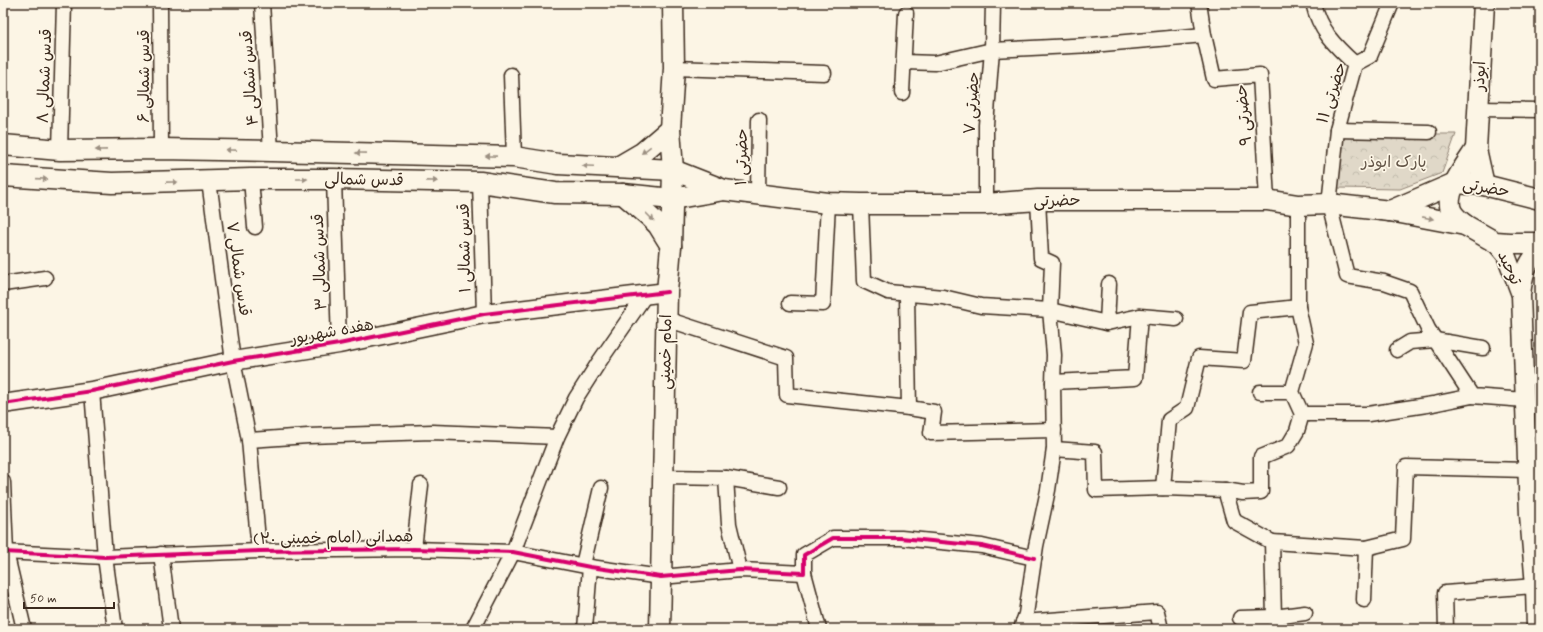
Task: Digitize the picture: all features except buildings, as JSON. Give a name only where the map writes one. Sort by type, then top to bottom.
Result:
[{"type":"main road","name":"امام خمینی","points":[[660,629],[666,319],[671,246],[673,170],[670,130],[674,68],[673,3]]},
{"type":"main road","name":"ابوذر","points":[[1476,149],[1484,3]]},
{"type":"main road","points":[[618,167],[642,153],[670,130]]},
{"type":"main road","name":"قدس شمالی","points":[[3,145],[60,150],[161,149],[514,157],[558,164],[673,170],[724,190]]},
{"type":"main road","points":[[1465,226],[1456,218],[1450,206],[1451,196],[1455,183],[1476,149]]},
{"type":"main road","points":[[1476,149],[1484,185]]},
{"type":"main road","name":"قدس شمالی","points":[[3,176],[112,184],[251,179],[480,182],[555,193],[623,194],[672,199],[724,190]]},
{"type":"main road","name":"حضرتی","points":[[1390,211],[1455,183],[1484,185],[1540,199]]},
{"type":"main road","name":"حضرتی","points":[[724,190],[758,195],[862,204],[986,204],[1038,200],[1267,200],[1298,204],[1329,204],[1390,211],[1465,226],[1495,242],[1510,244],[1540,243]]},
{"type":"main road","points":[[623,194],[658,225],[671,246]]},
{"type":"street","name":"قدس شمالی ۸","points":[[60,150],[64,3]]},
{"type":"street","name":"قدس شمالی ۶","points":[[160,3],[161,149]]},
{"type":"street","name":"قدس شمالی ۴","points":[[262,3],[271,151]]},
{"type":"street","name":"حضرتی ۷","points":[[986,204],[986,125],[992,50],[993,3]]},
{"type":"street","name":"حضرتی ۹","points":[[1198,3],[1214,79],[1260,76],[1267,200]]},
{"type":"street","points":[[1313,3],[1316,17],[1334,45],[1356,64]]},
{"type":"street","name":"حضرتی ۱۱","points":[[1329,204],[1337,130],[1356,64],[1370,56],[1392,3]]},
{"type":"street","points":[[902,93],[906,12]]},
{"type":"street","points":[[904,62],[935,63],[992,50],[1092,45],[1204,35]]},
{"type":"street","points":[[674,68],[824,72]]},
{"type":"street","points":[[511,75],[514,157]]},
{"type":"street","points":[[1479,109],[1540,110]]},
{"type":"street","name":"حضرتی ۱","points":[[758,195],[759,120]]},
{"type":"street","points":[[1337,130],[1429,132]]},
{"type":"street","points":[[251,179],[255,227]]},
{"type":"street","name":"۳ قدس شمالی","points":[[334,179],[339,344]]},
{"type":"street","name":"۷ قدس شمالی","points":[[209,181],[233,361],[249,440],[259,551]]},
{"type":"street","name":"قدس شمالی ۱","points":[[480,182],[484,314]]},
{"type":"street","points":[[1038,200],[1041,258],[1052,263],[1050,310],[1054,355],[1052,382],[1054,449],[1048,490],[1034,558],[1026,614],[1022,626],[1157,612],[1161,629]]},
{"type":"street","points":[[790,303],[823,304],[828,202]]},
{"type":"street","points":[[862,204],[864,281],[888,292],[943,297],[981,306],[1050,310],[1107,323],[1140,316],[1176,319]]},
{"type":"street","points":[[1054,449],[1095,452],[1096,490],[1163,488],[1225,490],[1243,493],[1261,492],[1261,457],[1288,446],[1297,431],[1302,414],[1292,392],[1306,343],[1298,307],[1298,204]]},
{"type":"street","points":[[1329,204],[1347,276],[1384,282],[1410,291],[1428,329],[1472,396]]},
{"type":"street","name":"توحید","points":[[1495,242],[1506,255],[1521,295]]},
{"type":"street","name":"توحید","points":[[1536,629],[1534,514],[1528,470],[1521,295],[1524,274],[1529,263],[1540,250]]},
{"type":"street","points":[[3,284],[45,278]]},
{"type":"street","points":[[1107,323],[1109,284]]},
{"type":"street","name":"هفده شهریور","points":[[3,404],[92,391],[233,361],[339,344],[484,314],[667,292]]},
{"type":"street","points":[[472,629],[513,552],[557,437],[576,398],[646,294]]},
{"type":"street","points":[[907,294],[909,408]]},
{"type":"street","points":[[1163,488],[1169,420],[1187,408],[1199,358],[1244,361],[1250,312],[1298,307]]},
{"type":"street","points":[[1052,382],[1135,378],[1140,316]]},
{"type":"street","points":[[666,319],[786,358],[787,395],[934,412],[931,433],[1054,430]]},
{"type":"street","points":[[1397,350],[1410,342],[1435,340],[1483,348]]},
{"type":"street","points":[[92,391],[106,557],[115,629]]},
{"type":"street","points":[[1260,392],[1292,392]]},
{"type":"street","points":[[1302,414],[1368,414],[1433,404],[1472,396],[1525,400]]},
{"type":"street","points":[[249,440],[308,436],[432,432],[557,437]]},
{"type":"street","points":[[1225,490],[1234,521],[1272,542],[1366,548],[1403,539],[1406,467],[1528,470]]},
{"type":"street","points":[[663,476],[726,478],[779,487]]},
{"type":"street","points":[[726,478],[729,524],[740,570]]},
{"type":"street","points":[[3,482],[4,552],[24,629]]},
{"type":"street","points":[[414,549],[421,486]]},
{"type":"street","points":[[585,629],[586,566],[601,488]]},
{"type":"street","points":[[819,629],[804,574],[804,555],[833,538],[901,538],[974,545],[1034,558]]},
{"type":"street","points":[[1272,542],[1275,623]]},
{"type":"street","points":[[1364,600],[1366,548]]},
{"type":"street","name":"همدانی (امام خمینی ۲۰)","points":[[4,552],[106,557],[259,551],[414,549],[513,552],[586,566],[661,577],[740,570],[804,574]]},
{"type":"street","points":[[161,554],[171,629]]},
{"type":"street","points":[[1446,629],[1445,593],[1535,586]]},
{"type":"street","points":[[1240,618],[1275,623],[1305,613]]},
{"type":"green space","name":"پارک ابوذر","points":[[1342,134],[1456,134],[1442,173],[1400,189],[1337,188]]},
{"type":"cycle path","points":[[3,404],[92,391],[233,361],[339,344],[484,314],[667,292]]},
{"type":"cycle path","points":[[3,552],[105,557],[259,551],[414,549],[513,552],[590,567],[661,577],[740,570],[804,573],[804,555],[833,538],[901,538],[982,546],[1034,558]]}]
